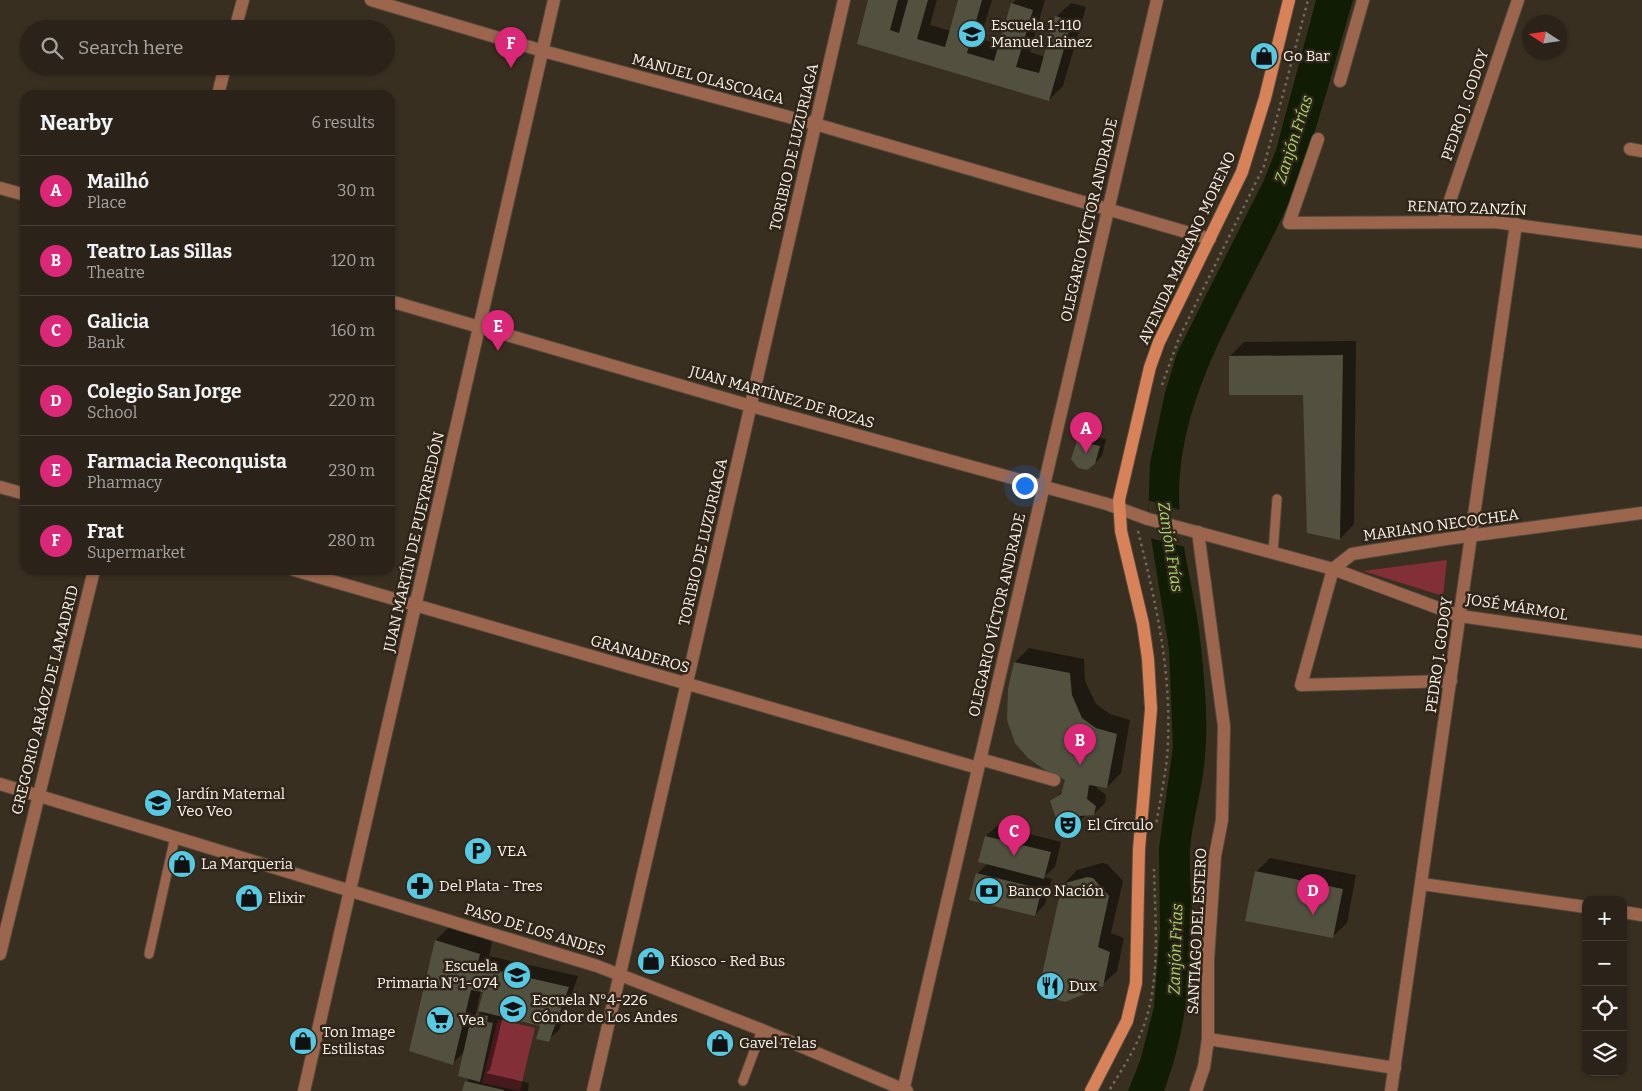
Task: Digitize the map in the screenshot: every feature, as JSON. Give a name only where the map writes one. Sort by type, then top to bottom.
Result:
[{"type":"main road","name":"AVENIDA MARIANO MORENO","points":[[1091,1091],[1101,1068],[1127,1021],[1136,983],[1139,850],[1151,709],[1148,659],[1144,633],[1121,530],[1119,508],[1121,488],[1150,367],[1169,318],[1242,172],[1290,0]]},
{"type":"main road","name":"AVENIDA MARIANO MORENO","points":[[1081,1091],[1101,1068]]},
{"type":"street","points":[[237,20],[243,0]]},
{"type":"street","name":"MANUEL OLASCOAGA","points":[[371,0],[543,51],[816,124],[1108,211],[1210,239]]},
{"type":"street","name":"JUAN MARTÍN DE PUEYRREDÓN","points":[[304,1091],[554,0]]},
{"type":"street","name":"TORIBIO DE LUZURIAGA","points":[[593,1091],[844,0]]},
{"type":"street","name":"OLEGARIO VÍCTOR ANDRADE","points":[[904,1090],[1157,0]]},
{"type":"street","points":[[1340,81],[1363,0]]},
{"type":"street","name":"PEDRO J. GODOY","points":[[1443,221],[1518,0]]},
{"type":"street","points":[[219,90],[223,75]]},
{"type":"street","name":"RENATO ZANZÍN","points":[[1318,139],[1289,223],[1443,221],[1516,224],[1642,242]]},
{"type":"street","points":[[0,188],[20,194]]},
{"type":"street","name":"PEDRO J. GODOY","points":[[1391,1091],[1516,224]]},
{"type":"street","name":"JUAN MARTÍNEZ DE ROZAS","points":[[395,302],[751,406],[1119,508],[1148,519],[1198,532]]},
{"type":"street","points":[[0,487],[20,493]]},
{"type":"street","name":"MARIANO NECOCHEA","points":[[1334,569],[1352,554],[1642,513]]},
{"type":"street","points":[[1198,532],[1334,569],[1301,685],[1451,681]]},
{"type":"street","name":"SANTIAGO DEL ESTERO","points":[[1196,1091],[1204,1067],[1208,1038],[1208,959],[1215,856],[1222,820],[1224,726],[1198,532]]},
{"type":"street","name":"JOSÉ MÁRMOL","points":[[1334,569],[1460,616],[1642,642]]},
{"type":"street","name":"GREGORIO ARÁOZ DE LAMADRID","points":[[0,954],[93,575]]},
{"type":"street","name":"GRANADEROS","points":[[311,575],[688,684],[979,764],[1054,780]]},
{"type":"street","name":"PASO DE LOS ANDES","points":[[0,784],[620,974],[762,1030],[904,1090]]},
{"type":"street","points":[[1422,884],[1582,906]]},
{"type":"street","points":[[1627,913],[1642,915]]},
{"type":"street","points":[[1208,1038],[1395,1068]]},
{"type":"lane","points":[[1273,553],[1277,499]]},
{"type":"lane","points":[[149,954],[175,837]]},
{"type":"lane","points":[[743,1082],[762,1030]]},
{"type":"path","points":[[1161,386],[1179,338],[1264,166],[1308,0]]},
{"type":"shaded area","points":[[1447,560],[1443,596],[1363,571]]},
{"type":"shaded area","points":[[498,1019],[535,1028],[520,1091],[482,1083]]},
{"type":"water","name":"Zanjón Frías","points":[[1316,0],[1353,0],[1322,107],[1296,186],[1270,243],[1221,338],[1207,370],[1185,438],[1180,473],[1180,517],[1198,626],[1206,706],[1204,766],[1190,850],[1192,918],[1190,962],[1182,1027],[1164,1091],[1128,1091],[1140,1061],[1154,1007],[1160,929],[1159,848],[1173,747],[1169,649],[1148,519],[1150,463],[1165,393],[1177,353],[1264,180],[1276,150]]},
{"type":"pier","points":[[1148,500],[1180,510],[1185,547],[1150,538]]},
{"type":"building","points":[[868,0],[898,0],[890,30],[899,33],[908,0],[928,0],[917,39],[945,47],[958,0],[982,0],[967,53],[994,61],[1011,3],[1033,10],[1016,67],[1039,73],[1055,16],[1072,21],[1049,101],[857,44]]},
{"type":"building","points":[[1343,355],[1340,540],[1307,533],[1303,395],[1229,395],[1229,356]]},
{"type":"building","points":[[1077,441],[1100,446],[1095,464],[1087,470],[1078,468],[1071,459]]},
{"type":"building","points":[[1014,662],[1070,673],[1072,695],[1082,718],[1096,728],[1117,734],[1107,788],[1089,785],[1087,799],[1096,806],[1094,815],[1080,816],[1078,824],[1056,818],[1050,801],[1061,794],[1065,780],[1045,770],[1028,758],[1015,743],[1007,720],[1008,689]]},
{"type":"building","points":[[985,836],[1051,852],[1044,879],[978,862]]},
{"type":"building","points":[[1255,871],[1343,889],[1333,938],[1245,921]]},
{"type":"building","points":[[976,873],[1042,889],[1035,916],[969,900]]},
{"type":"building","points":[[1087,877],[1093,878],[1109,896],[1098,947],[1110,952],[1103,987],[1089,984],[1087,993],[1065,1002],[1058,1000],[1040,984],[1062,884]]},
{"type":"building","points":[[435,940],[480,954],[477,966],[569,987],[549,1042],[536,1039],[540,1026],[478,1011],[483,992],[471,990],[453,1065],[409,1051]]},
{"type":"building","points":[[476,1014],[488,1016],[487,1022],[493,1023],[480,1082],[458,1076],[469,1027],[473,1028]]},
{"type":"building","points":[[465,1081],[504,1090],[504,1091],[462,1091]]},
{"type":"place","name":"Escuela 1-110 Manuel Lainez","points":[[972,34]]},
{"type":"place","name":"Go Bar","points":[[1264,56]]},
{"type":"place","name":"Frat","points":[[511,68]]},
{"type":"place","name":"Farmacia Reconquista","points":[[498,351]]},
{"type":"place","name":"Mailhó","points":[[1086,453]]},
{"type":"place","name":"Teatro Las Sillas","points":[[1080,765]]},
{"type":"place","name":"Jardín Maternal Veo Veo","points":[[158,803]]},
{"type":"place","name":"El Círculo","points":[[1068,825]]},
{"type":"place","name":"VEA","points":[[478,851]]},
{"type":"place","name":"Galicia","points":[[1014,856]]},
{"type":"place","name":"La Marqueria","points":[[182,864]]},
{"type":"place","name":"Del Plata - Tres","points":[[420,886]]},
{"type":"place","name":"Banco Nación","points":[[989,891]]},
{"type":"place","name":"Elixir","points":[[249,898]]},
{"type":"place","name":"Colegio San Jorge","points":[[1313,915]]},
{"type":"place","name":"Kiosco - Red Bus","points":[[651,961]]},
{"type":"place","name":"Escuela Primaria N°1-074","points":[[517,975]]},
{"type":"place","name":"Dux","points":[[1050,986]]},
{"type":"place","name":"Escuela N°4-226 Cóndor de Los Andes","points":[[513,1009]]},
{"type":"place","name":"Vea","points":[[440,1020]]},
{"type":"place","name":"Ton Image Estilistas","points":[[303,1041]]},
{"type":"place","name":"Gavel Telas","points":[[720,1043]]}]
